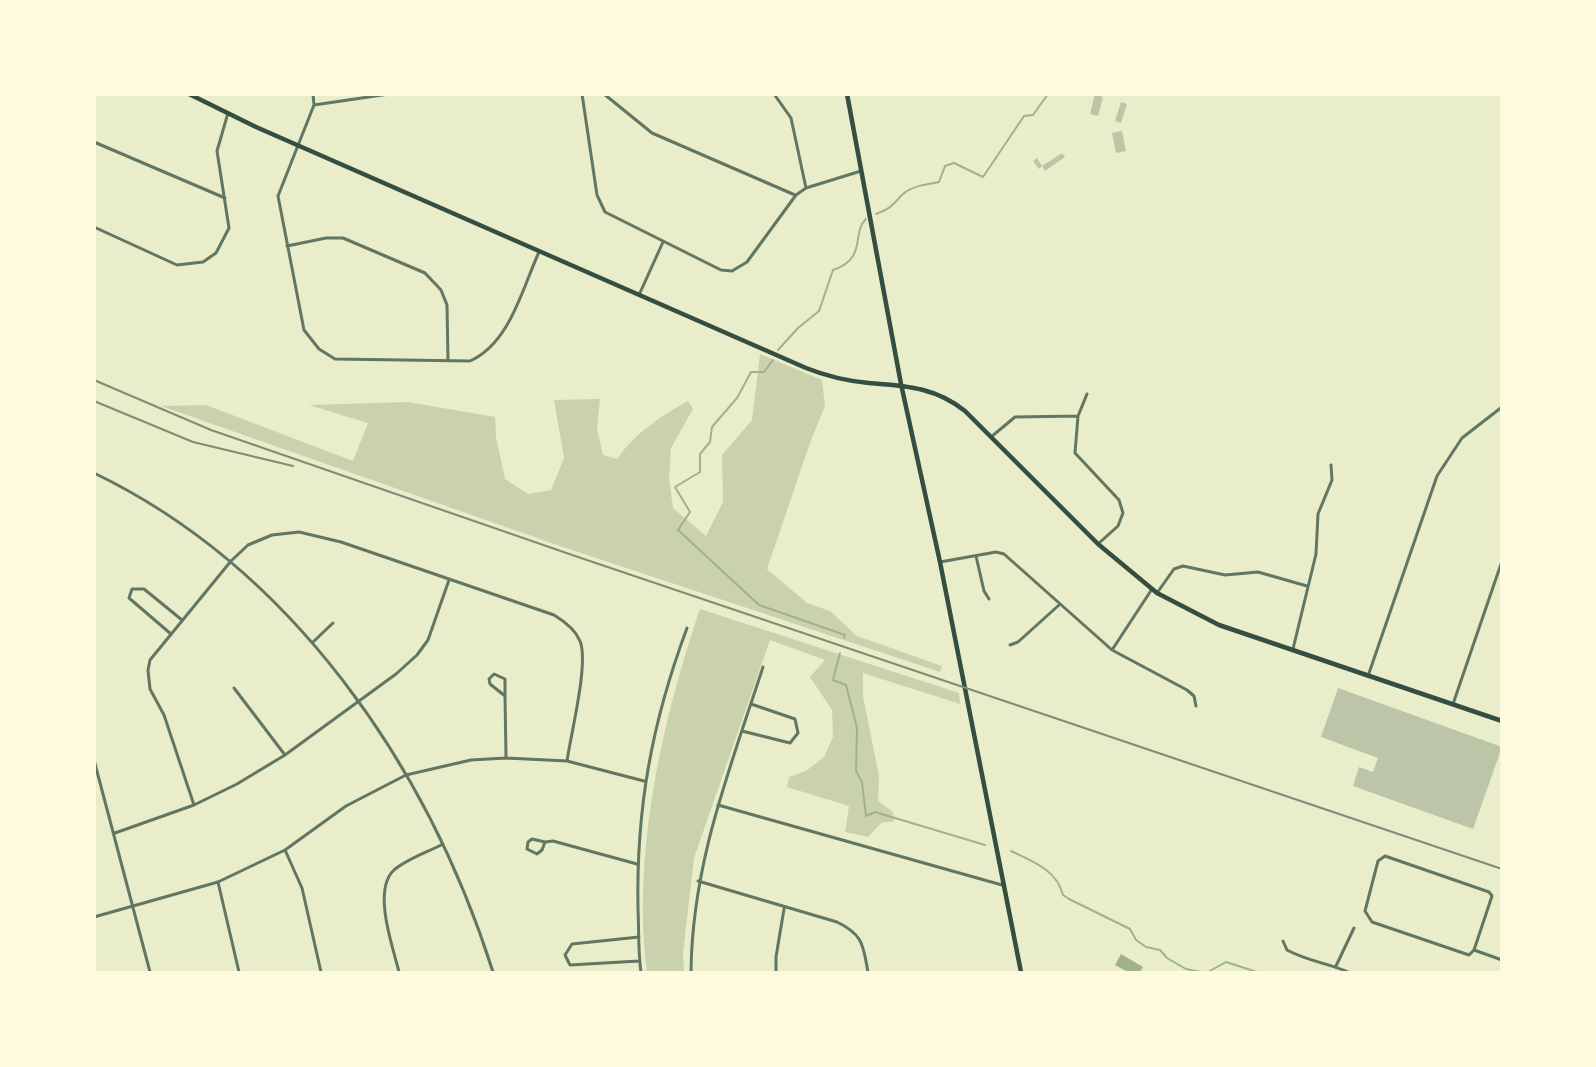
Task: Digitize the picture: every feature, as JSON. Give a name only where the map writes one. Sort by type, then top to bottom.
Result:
[{"type":"main road","points":[[189,94],[300,146],[638,296],[827,376],[868,383],[922,387],[950,400],[991,437],[1098,543],[1157,593],[1219,625],[1502,721]]},
{"type":"main road","points":[[847,94],[901,384],[940,562],[1021,972]]},
{"type":"street","points":[[313,94],[314,105],[300,146],[278,196],[304,330],[325,354],[347,361],[470,361],[494,346],[539,252]]},
{"type":"street","points":[[314,105],[389,94]]},
{"type":"street","points":[[582,94],[599,205],[605,212],[721,270],[732,271],[747,262],[796,195],[806,188],[862,171]]},
{"type":"street","points":[[604,94],[652,133],[796,195]]},
{"type":"street","points":[[774,94],[791,118],[806,188]]},
{"type":"street","points":[[94,227],[170,263],[194,264],[216,253],[226,237],[229,219],[217,151],[228,113]]},
{"type":"street","points":[[94,142],[225,198]]},
{"type":"street","points":[[287,246],[326,238],[343,238],[424,273],[441,290],[447,304],[448,361]]},
{"type":"street","points":[[638,296],[663,242]]},
{"type":"street","points":[[1087,394],[1078,416],[1076,453],[1119,500],[1123,513],[1118,526],[1098,543]]},
{"type":"street","points":[[1368,676],[1437,476],[1462,438],[1502,407]]},
{"type":"street","points":[[991,437],[1016,417],[1078,416]]},
{"type":"street","points":[[1293,650],[1318,540],[1316,523],[1332,480],[1331,465]]},
{"type":"street","points":[[94,473],[152,504],[231,561],[266,592],[313,642],[358,702],[406,775],[443,844],[463,888],[493,972]]},
{"type":"street","points":[[194,805],[164,715],[151,691],[148,670],[150,660],[231,561],[256,541],[272,535],[299,532],[340,542],[554,615],[568,624],[580,639],[584,657],[567,760]]},
{"type":"street","points":[[940,562],[996,552],[1004,554],[1112,650],[1187,690],[1194,696],[1196,706]]},
{"type":"street","points":[[976,556],[984,591],[989,599]]},
{"type":"street","points":[[1453,705],[1502,561]]},
{"type":"street","points":[[1157,593],[1164,580],[1174,569],[1183,566],[1225,575],[1258,572],[1308,586]]},
{"type":"street","points":[[115,833],[194,805],[237,784],[285,755],[358,702],[417,655],[438,617],[450,580]]},
{"type":"street","points":[[171,634],[129,598],[132,589],[144,589],[182,620]]},
{"type":"street","points":[[1112,650],[1152,589]]},
{"type":"street","points":[[1010,645],[1018,642],[1059,604]]},
{"type":"street","points":[[313,642],[333,623]]},
{"type":"street","points":[[641,972],[637,864],[644,781],[668,679],[687,628]]},
{"type":"street","points":[[691,972],[698,881],[718,805],[763,667]]},
{"type":"street","points":[[505,696],[489,684],[489,679],[494,674],[505,679],[506,758]]},
{"type":"street","points":[[234,688],[285,755]]},
{"type":"street","points":[[742,731],[790,743],[798,733],[795,719],[751,704]]},
{"type":"street","points":[[94,917],[218,882],[285,850],[346,806],[406,775],[471,760],[506,758],[567,760],[644,781]]},
{"type":"street","points":[[94,760],[150,972]]},
{"type":"street","points":[[718,805],[1002,885]]},
{"type":"street","points":[[545,842],[542,850],[537,854],[527,849],[528,842],[532,839],[553,841],[637,864]]},
{"type":"street","points":[[399,972],[383,897],[388,878],[394,870],[443,844]]},
{"type":"street","points":[[285,850],[302,888],[321,972]]},
{"type":"street","points":[[1385,856],[1489,892],[1492,896],[1474,950],[1469,955],[1372,922],[1365,912],[1378,861],[1385,856]]},
{"type":"street","points":[[698,881],[854,930],[862,943],[868,972]]},
{"type":"street","points":[[218,882],[239,972]]},
{"type":"street","points":[[776,972],[776,957],[784,909]]},
{"type":"street","points":[[1336,966],[1354,928]]},
{"type":"street","points":[[639,937],[572,944],[565,955],[570,966],[639,962]]},
{"type":"street","points":[[1283,941],[1287,950],[1302,958],[1336,966],[1348,972]]},
{"type":"street","points":[[1474,950],[1502,960]]},
{"type":"shaded area","points":[[760,354],[822,380],[825,406],[767,569],[807,603],[830,611],[857,636],[942,666],[940,672],[560,546],[161,406],[206,405],[353,461],[368,423],[309,405],[408,402],[495,417],[496,437],[505,479],[528,494],[551,490],[564,458],[554,400],[600,399],[597,429],[603,455],[617,459],[649,426],[688,401],[693,409],[671,448],[669,478],[673,508],[706,536],[723,502],[722,455],[752,420]]},
{"type":"shaded area","points":[[700,609],[959,693],[960,704],[863,673],[863,696],[879,776],[878,801],[893,812],[894,821],[881,823],[868,837],[845,832],[849,806],[787,787],[789,777],[806,771],[824,757],[833,737],[832,710],[810,677],[825,660],[770,640],[694,858],[683,953],[684,972],[647,972],[643,927],[647,835],[663,742],[686,652]]},
{"type":"shaded area","points":[[1121,954],[1143,967],[1140,972],[1128,972],[1115,965]]},
{"type":"building","points":[[1095,94],[1103,97],[1098,116],[1090,114]]},
{"type":"building","points":[[1121,102],[1127,104],[1121,123],[1115,121]]},
{"type":"building","points":[[1122,131],[1126,151],[1116,153],[1112,133]]},
{"type":"building","points":[[1062,153],[1065,157],[1045,171],[1042,166]]},
{"type":"building","points":[[1037,158],[1042,166],[1039,169],[1033,161]]},
{"type":"building","points":[[1338,688],[1502,747],[1473,829],[1353,786],[1359,767],[1373,772],[1378,758],[1321,737]]},
{"type":"waterway","points":[[876,214],[889,208],[911,189],[939,182],[945,166],[954,163],[983,177],[1024,116],[1033,115],[1048,94]]},
{"type":"waterway","points":[[778,350],[798,328],[819,311],[833,270],[851,259],[855,252],[859,231],[866,219]]},
{"type":"waterway","points":[[773,360],[764,372],[751,372],[737,398],[712,427],[710,442],[700,454],[700,472],[675,487],[690,512],[678,530],[759,605],[845,635],[844,638]]},
{"type":"waterway","points":[[840,653],[833,680],[846,685],[857,728],[856,771],[862,782],[866,816],[875,812],[985,845]]},
{"type":"waterway","points":[[1011,851],[1043,867],[1055,879],[1063,895],[1069,899],[1130,929],[1136,940],[1146,947],[1160,950],[1167,958],[1186,969],[1201,972]]},
{"type":"waterway","points":[[1208,972],[1226,962],[1257,972]]},
{"type":"railway","points":[[94,380],[211,430],[578,557],[1502,869]]},
{"type":"railway","points":[[94,401],[193,442],[293,466]]}]
